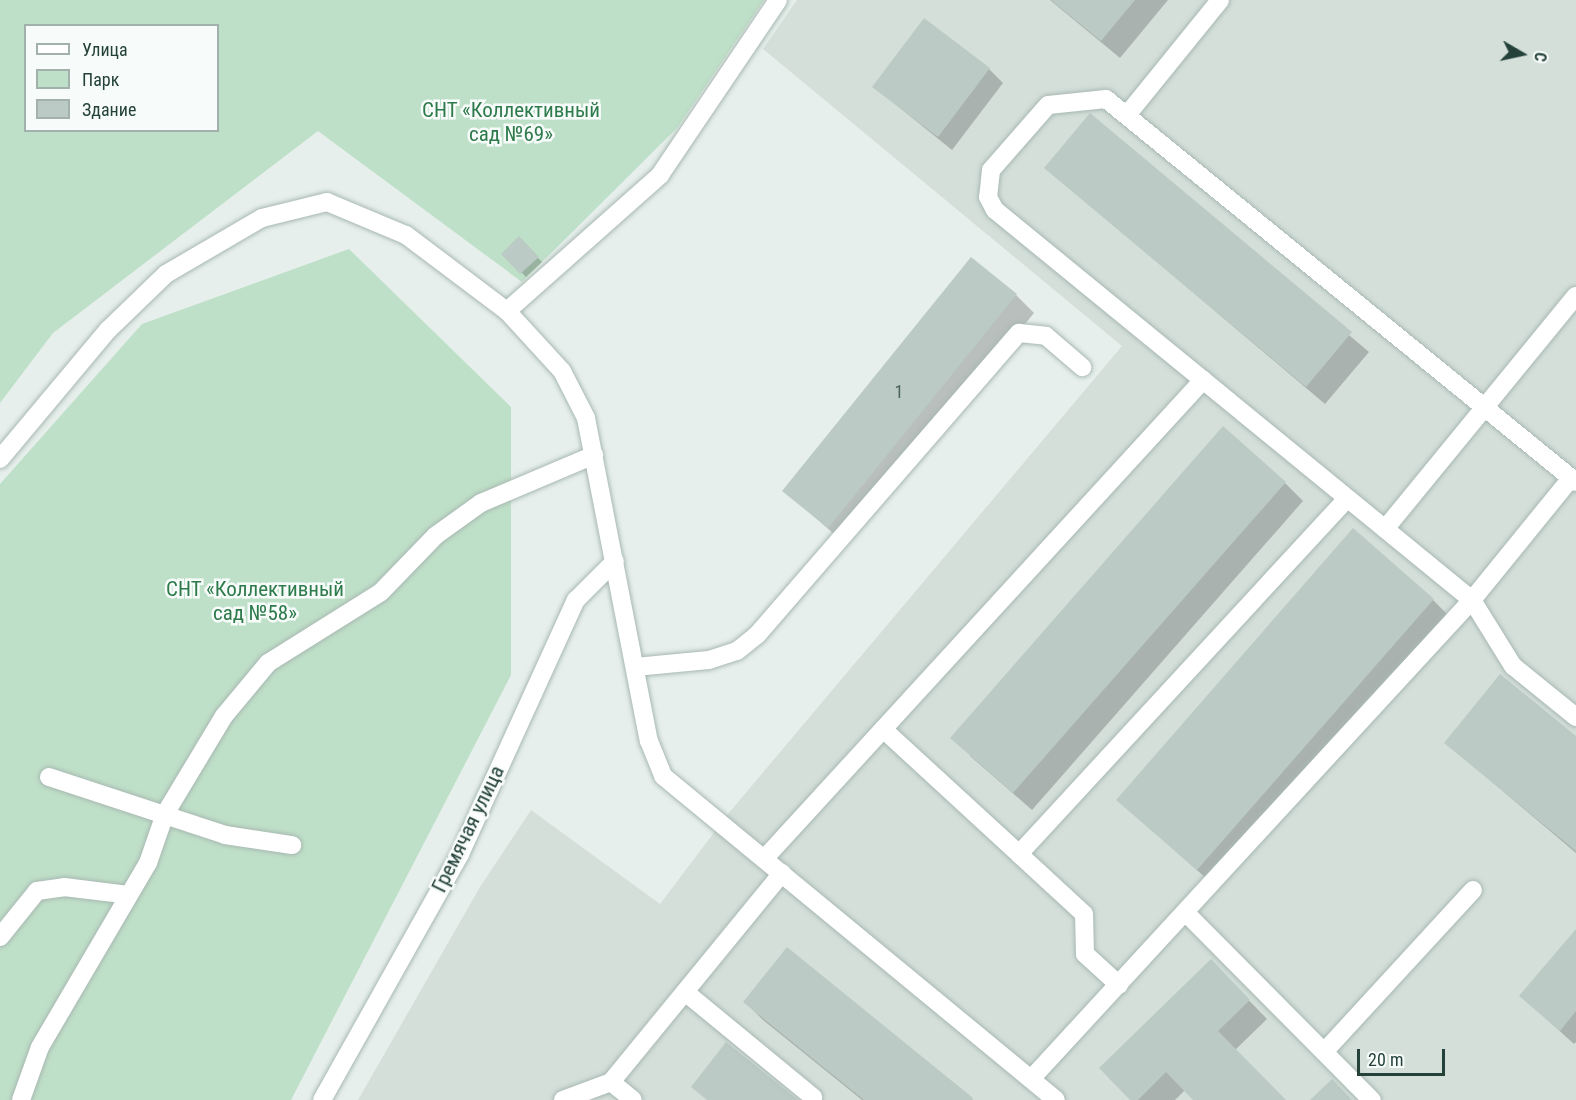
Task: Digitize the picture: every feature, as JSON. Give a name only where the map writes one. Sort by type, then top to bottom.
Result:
[{"type":"street","points":[[507,311],[660,175],[778,0]]},
{"type":"street","points":[[1127,115],[1220,0]]},
{"type":"street","points":[[1031,1079],[1472,600],[1574,480],[1127,115],[1097,98],[1048,105],[991,170],[988,197],[995,210],[1472,600],[1513,666],[1576,717]]},
{"type":"street","points":[[0,459],[108,330],[166,274],[262,218],[327,202],[406,235],[507,311],[562,371],[586,418],[654,761],[663,776],[1056,1100]]},
{"type":"street","points":[[1385,529],[1576,296]]},
{"type":"street","points":[[637,675],[709,660],[737,651],[757,636],[1019,333],[1046,336],[1082,367]]},
{"type":"street","points":[[764,859],[1203,380]]},
{"type":"street","points":[[21,1100],[40,1047],[129,896],[165,814],[224,716],[268,663],[381,592],[435,536],[481,503],[594,455]]},
{"type":"street","points":[[1019,854],[1347,498]]},
{"type":"street","name":"Гремячая улица","points":[[322,1100],[460,854],[576,600],[615,561]]},
{"type":"street","points":[[883,729],[1084,914],[1085,954],[1119,984]]},
{"type":"street","points":[[50,777],[225,835],[292,845]]},
{"type":"street","points":[[563,1100],[611,1082],[782,873]]},
{"type":"street","points":[[0,937],[37,891],[64,887],[129,896]]},
{"type":"street","points":[[1324,1052],[1473,890]]},
{"type":"street","points":[[1185,912],[1372,1100]]},
{"type":"street","points":[[685,992],[813,1097]]},
{"type":"street","points":[[611,1082],[633,1100]]},
{"type":"shaded area","points":[[797,0],[1576,0],[1576,1100],[358,1100],[480,887],[531,810],[660,904],[728,814],[1122,346],[763,49]]},
{"type":"green space","name":"СНТ «Коллективный сад №69»","points":[[0,0],[764,0],[677,128],[522,282],[318,131],[53,333],[0,403]]},
{"type":"green space","name":"СНТ «Коллективный сад №58»","points":[[349,249],[511,407],[511,675],[291,1100],[0,1100],[0,484],[142,324]]},
{"type":"building","points":[[1051,0],[1135,0],[1101,41]]},
{"type":"building","points":[[924,18],[990,68],[938,137],[872,87]]},
{"type":"building","points":[[1090,113],[1352,332],[1306,387],[1044,168]]},
{"type":"building","points":[[519,236],[539,257],[520,274],[501,254]]},
{"type":"building","points":[[971,257],[1017,294],[828,528],[782,491]]},
{"type":"building","points":[[1223,426],[1286,482],[1013,793],[950,738]]},
{"type":"building","points":[[1353,528],[1434,599],[1197,870],[1116,800]]},
{"type":"building","points":[[1500,674],[1576,736],[1576,851],[1444,743]]},
{"type":"building","points":[[1576,929],[1576,1011],[1560,1031],[1519,996]]},
{"type":"building","points":[[787,947],[973,1098],[971,1100],[864,1100],[743,1002]]},
{"type":"building","points":[[1211,959],[1250,1000],[1218,1031],[1286,1100],[1193,1100],[1166,1072],[1138,1100],[1130,1100],[1099,1068]]},
{"type":"building","points":[[726,1042],[798,1100],[707,1100],[691,1087]]},
{"type":"building","points":[[1332,1079],[1352,1100],[1310,1100]]}]
